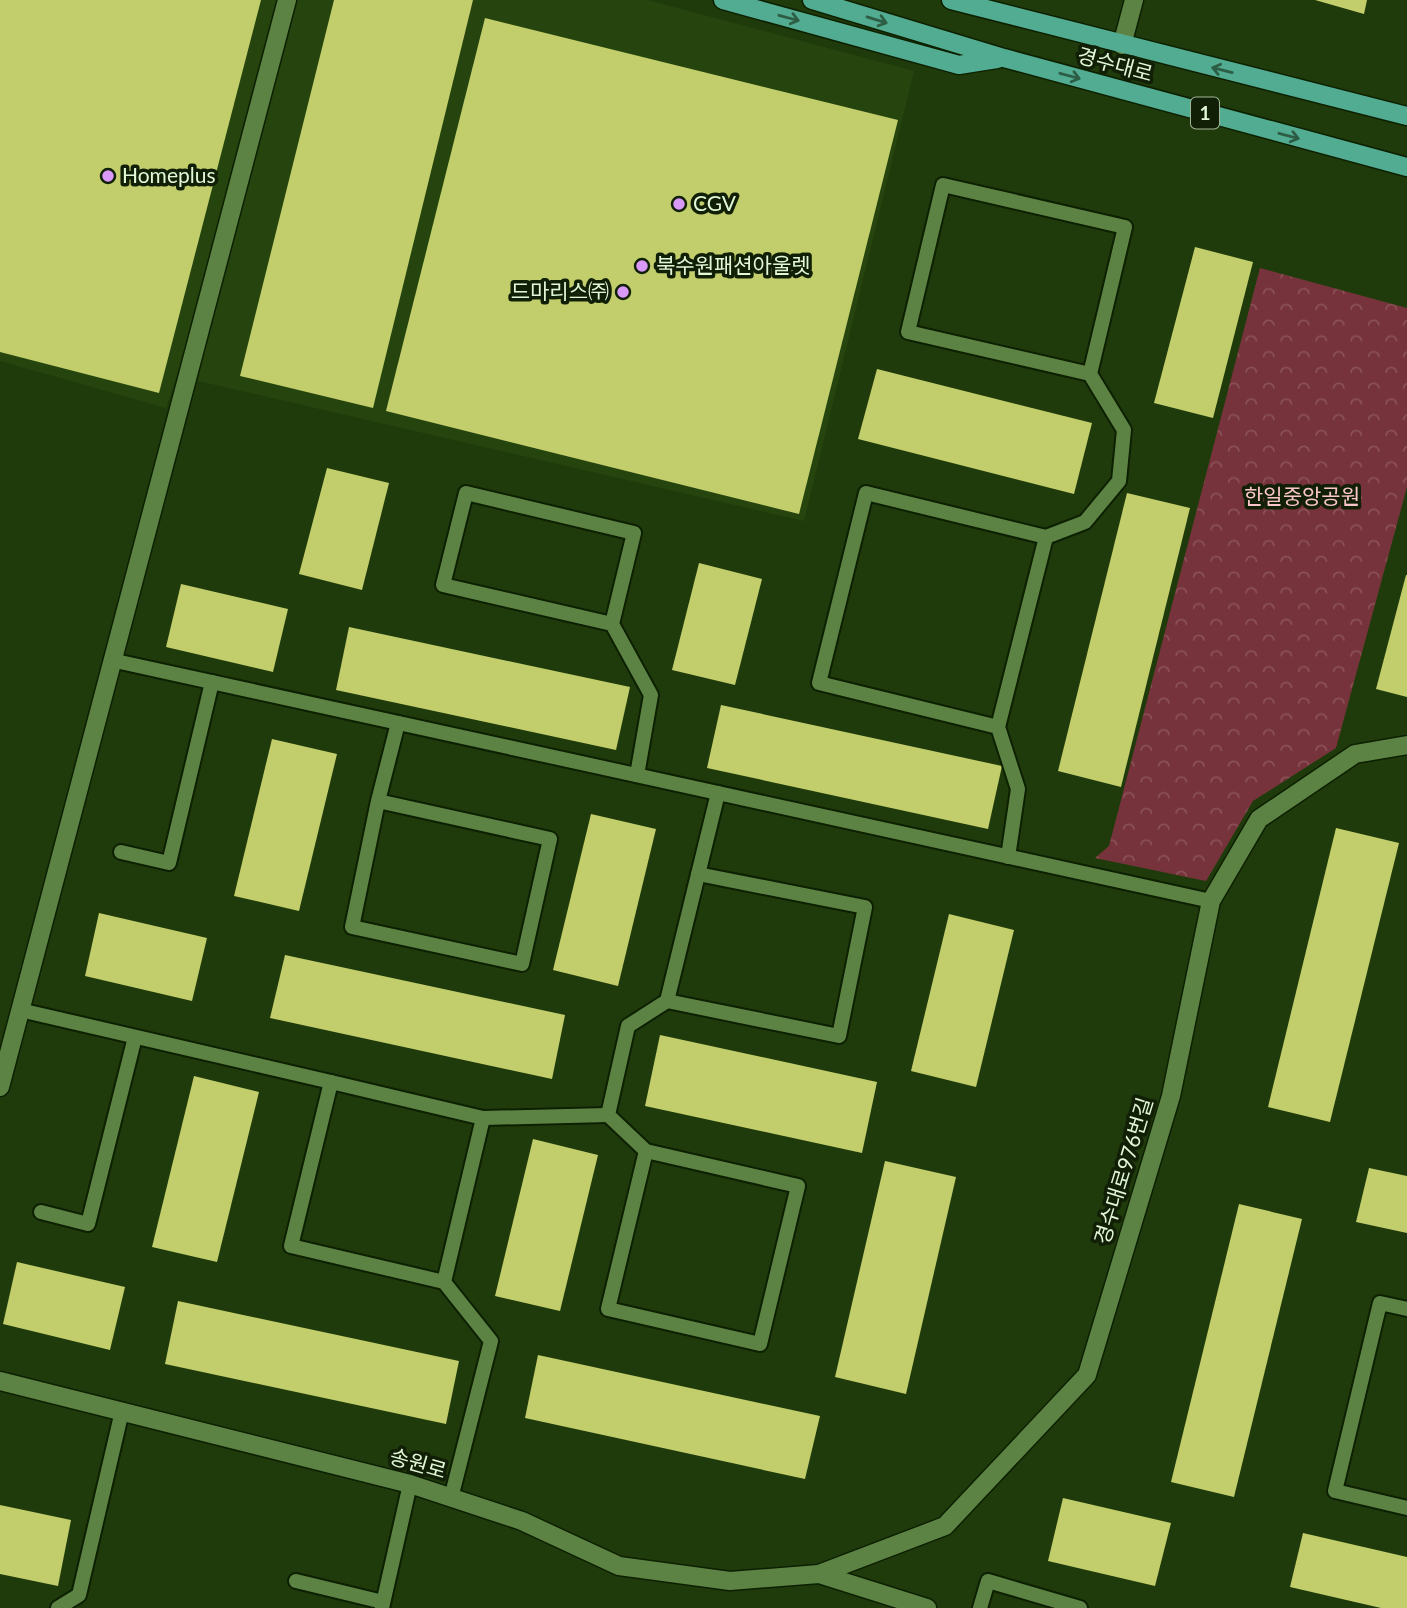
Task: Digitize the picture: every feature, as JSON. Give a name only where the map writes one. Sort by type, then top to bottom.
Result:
[{"type":"main road","points":[[723,0],[959,65],[1004,58]]},
{"type":"main road","name":"경수대로","points":[[812,0],[1004,58],[1407,167]]},
{"type":"main road","name":"경수대로","points":[[951,0],[1407,116]]},
{"type":"main road","points":[[1000,0],[1047,23]]},
{"type":"street","points":[[0,1087],[287,0]]},
{"type":"street","points":[[1122,44],[1134,0]]},
{"type":"street","name":"경수대로976번길","points":[[819,1574],[945,1526],[1087,1375],[1171,1096],[1211,901],[1259,819],[1354,754],[1407,744]]},
{"type":"street","name":"송원로","points":[[0,1381],[410,1484],[522,1521],[618,1566],[730,1581],[819,1574]]},
{"type":"street","points":[[819,1574],[927,1608]]},
{"type":"lane","points":[[998,727],[818,683],[866,493],[1046,537],[1085,523],[1119,481],[1124,430],[1090,374],[1125,227],[943,184],[908,332],[1090,374]]},
{"type":"lane","points":[[612,624],[443,584],[466,493],[634,533],[612,624],[650,695],[637,775]]},
{"type":"lane","points":[[1008,857],[1018,789],[998,727],[1046,537]]},
{"type":"lane","points":[[111,660],[1211,901]]},
{"type":"lane","points":[[121,852],[169,863],[212,682]]},
{"type":"lane","points":[[378,801],[550,839],[522,964],[352,927],[378,801],[398,723]]},
{"type":"lane","points":[[667,1002],[718,793]]},
{"type":"lane","points":[[608,1115],[628,1026],[667,1002],[839,1036],[865,907],[698,874]]},
{"type":"lane","points":[[20,1010],[483,1118],[608,1115],[646,1151],[798,1186],[760,1344],[608,1309],[646,1151]]},
{"type":"lane","points":[[41,1212],[88,1224],[135,1037]]},
{"type":"lane","points":[[331,1082],[291,1246],[444,1282],[491,1341],[451,1497]]},
{"type":"lane","points":[[444,1282],[483,1118]]},
{"type":"lane","points":[[1407,1309],[1380,1303],[1335,1491],[1407,1508]]},
{"type":"lane","points":[[58,1608],[79,1595],[122,1410]]},
{"type":"lane","points":[[296,1581],[382,1605],[410,1484]]},
{"type":"lane","points":[[980,1608],[988,1581],[1080,1608]]},
{"type":"shaded area","points":[[0,0],[647,0],[914,71],[804,521],[177,376],[166,408],[0,361]]},
{"type":"green space","name":"한일중앙공원","points":[[1260,268],[1407,308],[1407,487],[1336,748],[1253,801],[1206,881],[1095,858],[1109,846]]},
{"type":"building","name":"Homeplus","points":[[0,0],[261,0],[159,393],[0,352]]},
{"type":"building","points":[[334,0],[473,0],[373,408],[240,376]]},
{"type":"building","points":[[1315,0],[1367,0],[1364,14]]},
{"type":"building","name":"북수원패션아울렛","points":[[485,18],[898,120],[799,514],[386,411]]},
{"type":"building","points":[[1195,247],[1253,262],[1213,418],[1154,403]]},
{"type":"building","points":[[877,369],[1092,423],[1074,494],[858,439]]},
{"type":"building","points":[[327,468],[389,483],[362,590],[299,574]]},
{"type":"building","points":[[1127,493],[1190,508],[1121,787],[1058,771]]},
{"type":"building","points":[[699,563],[762,579],[735,685],[672,670]]},
{"type":"building","points":[[1407,575],[1407,697],[1376,689]]},
{"type":"building","points":[[181,584],[288,609],[273,672],[166,647]]},
{"type":"building","points":[[349,627],[630,687],[616,750],[336,690]]},
{"type":"building","points":[[721,705],[1002,766],[988,829],[707,768]]},
{"type":"building","points":[[272,739],[337,754],[299,911],[234,896]]},
{"type":"building","points":[[591,814],[656,829],[618,986],[553,970]]},
{"type":"building","points":[[1336,828],[1399,843],[1330,1122],[1268,1107]]},
{"type":"building","points":[[99,913],[207,938],[192,1001],[85,976]]},
{"type":"building","points":[[949,914],[1014,930],[976,1087],[911,1071]]},
{"type":"building","points":[[285,955],[565,1015],[552,1079],[270,1018]]},
{"type":"building","points":[[660,1035],[877,1082],[862,1153],[645,1106]]},
{"type":"building","points":[[194,1076],[259,1092],[217,1262],[152,1247]]},
{"type":"building","points":[[533,1139],[598,1155],[560,1311],[495,1296]]},
{"type":"building","points":[[885,1161],[956,1177],[906,1394],[835,1377]]},
{"type":"building","points":[[1369,1168],[1407,1176],[1407,1233],[1356,1222]]},
{"type":"building","points":[[1239,1204],[1302,1219],[1234,1497],[1171,1482]]},
{"type":"building","points":[[17,1262],[125,1287],[110,1350],[3,1324]]},
{"type":"building","points":[[178,1301],[459,1361],[446,1424],[165,1364]]},
{"type":"building","points":[[538,1355],[820,1416],[805,1479],[525,1418]]},
{"type":"building","points":[[1063,1498],[1171,1523],[1155,1586],[1048,1561]]},
{"type":"building","points":[[0,1505],[71,1520],[58,1586],[0,1574]]},
{"type":"building","points":[[1303,1533],[1407,1557],[1407,1608],[1381,1608],[1290,1587]]},
{"type":"place","name":"Homeplus","points":[[108,176]]},
{"type":"place","name":"CGV","points":[[679,204]]},
{"type":"place","name":"북수원패션아울렛","points":[[642,266]]},
{"type":"place","name":"드마리스㈜","points":[[623,292]]}]
